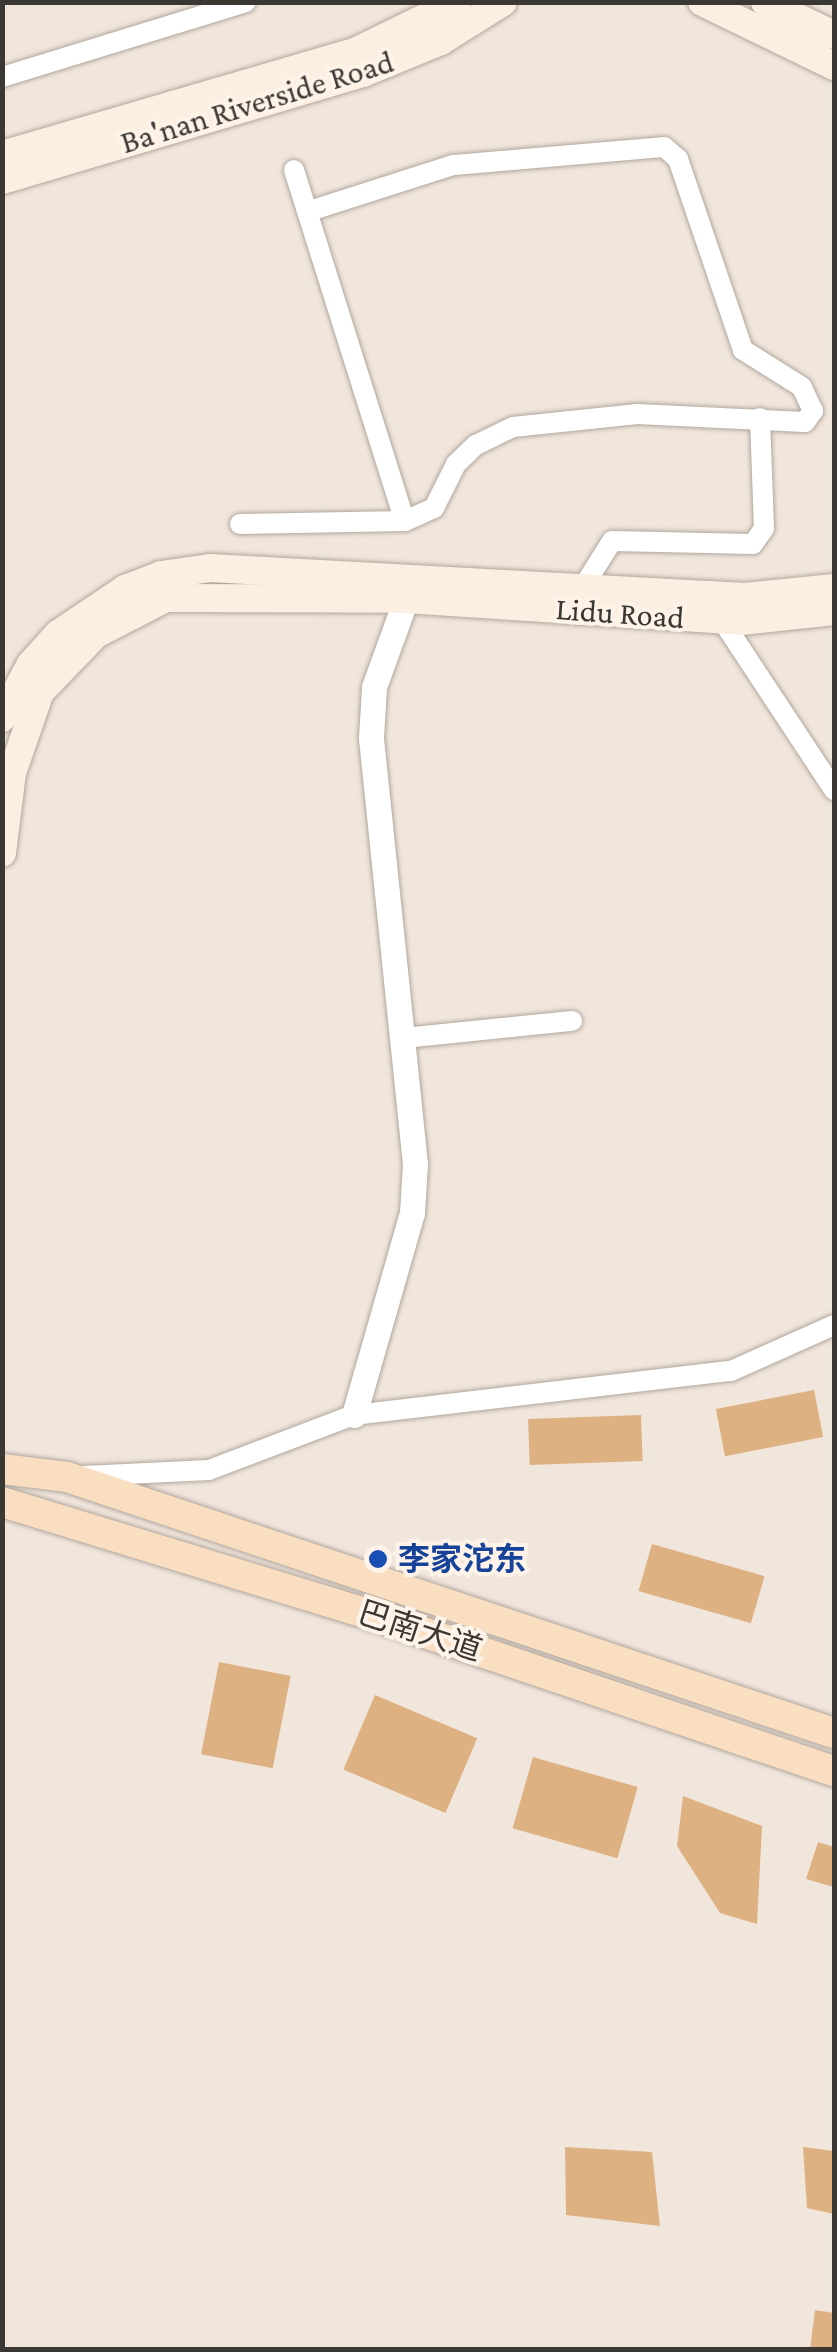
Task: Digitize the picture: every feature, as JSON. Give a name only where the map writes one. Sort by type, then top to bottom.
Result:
[{"type":"main road","name":"Ba'nan Riverside Road","points":[[2,155],[357,51],[457,2]]},
{"type":"main road","name":"Ba'nan Riverside Road","points":[[2,180],[364,73],[441,41],[503,2]]},
{"type":"main road","points":[[702,2],[834,66]]},
{"type":"main road","points":[[765,2],[834,35]]},
{"type":"main road","points":[[2,718],[31,664],[58,634],[125,589],[161,575],[210,568],[410,588]]},
{"type":"main road","name":"Lidu Road","points":[[410,588],[583,587],[745,597],[834,588]]},
{"type":"main road","points":[[2,854],[12,774],[40,692],[66,660],[131,610],[208,593],[410,588]]},
{"type":"main road","name":"Lidu Road","points":[[410,588],[722,620],[834,611]]},
{"type":"main road","name":"巴南大道","points":[[2,1468],[67,1477],[834,1733]]},
{"type":"main road","name":"巴南大道","points":[[2,1502],[62,1515],[387,1620],[834,1771]]},
{"type":"street","points":[[2,77],[246,2]]},
{"type":"street","points":[[240,524],[406,521],[434,508],[456,464],[476,445],[513,427],[637,414],[804,422],[813,411],[802,387],[743,350],[678,159],[664,147],[453,165],[307,212]]},
{"type":"street","points":[[294,170],[406,521]]},
{"type":"street","points":[[583,587],[612,541],[753,544],[764,528],[760,418]]},
{"type":"street","points":[[354,1415],[412,1213],[415,1164],[371,738],[374,686],[410,588]]},
{"type":"street","points":[[722,620],[834,790]]},
{"type":"street","points":[[404,1038],[572,1022]]},
{"type":"street","points":[[67,1477],[209,1470],[354,1415],[731,1371],[834,1325]]},
{"type":"building","points":[[814,1390],[823,1437],[725,1456],[716,1409]]},
{"type":"building","points":[[641,1415],[643,1461],[530,1465],[528,1419]]},
{"type":"building","points":[[652,1544],[764,1576],[751,1623],[638,1591]]},
{"type":"building","points":[[219,1662],[291,1676],[273,1768],[201,1754]]},
{"type":"building","points":[[375,1695],[477,1738],[446,1813],[343,1770]]},
{"type":"building","points":[[533,1757],[638,1787],[617,1858],[513,1828]]},
{"type":"building","points":[[683,1796],[762,1826],[757,1924],[720,1913],[677,1846]]},
{"type":"building","points":[[818,1842],[834,1847],[834,1887],[806,1879]]},
{"type":"building","points":[[565,2147],[652,2152],[660,2226],[566,2215]]},
{"type":"building","points":[[803,2147],[834,2151],[834,2214],[807,2208]]},
{"type":"building","points":[[815,2310],[834,2313],[834,2350],[810,2350]]},
{"type":"place","name":"李家沱东","points":[[378,1559]]}]
